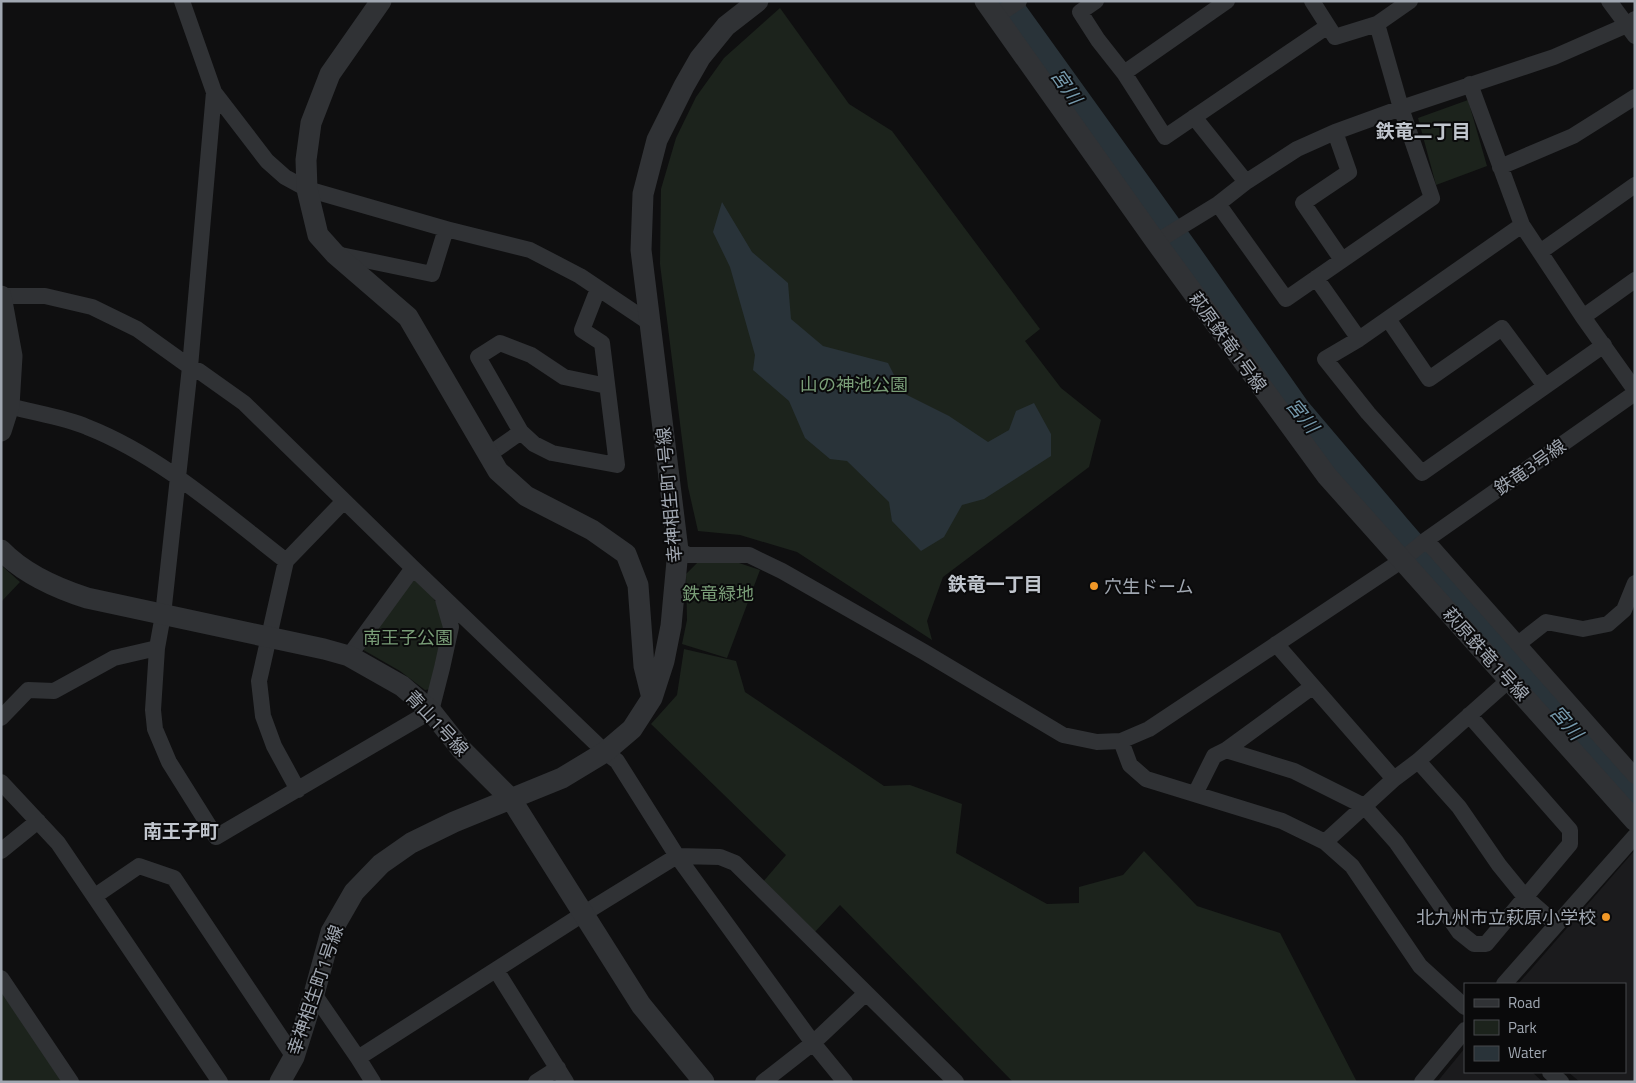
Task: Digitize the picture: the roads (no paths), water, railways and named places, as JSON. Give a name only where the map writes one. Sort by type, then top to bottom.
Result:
[{"type":"street","points":[[182,1],[214,92],[267,160],[285,177],[307,189],[446,229],[530,250],[580,276],[650,323]]},
{"type":"street","points":[[381,1],[330,74],[311,123],[306,160],[307,189],[318,235],[335,254],[408,317],[498,471],[526,496],[592,530],[626,554],[638,585],[644,666],[652,698]]},
{"type":"street","name":"幸神相生町1号線","points":[[280,1082],[294,1057],[314,994],[330,932],[354,892],[381,864],[411,843],[454,822],[562,778],[605,752],[632,729],[652,698],[664,661],[671,626],[678,550],[640,250],[643,194],[657,140],[700,58],[726,26],[758,1]]},
{"type":"street","points":[[1096,1],[1080,12],[1165,136],[1328,26]]},
{"type":"street","points":[[1124,74],[1227,1]]},
{"type":"street","points":[[1312,1],[1335,37],[1377,24],[1410,1]]},
{"type":"street","points":[[1159,241],[1218,204],[1246,182],[1297,149],[1335,132],[1470,84],[1554,57],[1632,27],[1609,1]]},
{"type":"street","points":[[994,10],[1018,2]]},
{"type":"street","name":"萩原鉄竜1号線","points":[[994,10],[1327,476],[1635,821]]},
{"type":"street","points":[[1218,204],[1286,299],[1432,198],[1401,108],[1377,24]]},
{"type":"street","points":[[1470,84],[1522,224],[1583,317],[1635,391]]},
{"type":"street","points":[[214,92],[190,367],[163,615],[157,648],[153,710],[155,729],[169,762],[216,837],[431,711],[451,627],[441,594]]},
{"type":"street","points":[[1500,166],[1573,136],[1632,104]]},
{"type":"street","points":[[1194,117],[1246,182]]},
{"type":"street","points":[[1335,132],[1349,172],[1303,203],[1342,260]]},
{"type":"street","points":[[1540,252],[1635,185]]},
{"type":"street","points":[[1522,224],[1388,319],[1325,359],[1368,413],[1422,473],[1604,345]]},
{"type":"street","points":[[335,254],[432,274],[446,229]]},
{"type":"street","points":[[1316,278],[1358,339]]},
{"type":"street","points":[[1583,317],[1635,280]]},
{"type":"street","points":[[598,289],[582,330],[602,343],[617,466],[552,453],[534,444],[521,432],[478,357],[500,343],[531,355],[564,378],[607,386]]},
{"type":"street","points":[[1,431],[9,406],[12,356],[1,296],[46,296],[92,307],[137,329],[244,403],[605,752],[618,761],[677,856],[812,1043],[845,1082]]},
{"type":"street","points":[[1388,319],[1429,379],[1502,328],[1545,386]]},
{"type":"street","name":"鉄竜3号線","points":[[1121,741],[1149,729],[1401,560],[1426,540],[1635,391]]},
{"type":"street","points":[[9,406],[86,426],[125,444],[178,478],[286,561]]},
{"type":"street","points":[[488,455],[521,432]]},
{"type":"street","points":[[298,790],[274,746],[263,716],[259,681],[286,561],[344,501]]},
{"type":"street","points":[[1426,540],[1635,776]]},
{"type":"street","name":"青山1号線","points":[[1,550],[33,575],[63,590],[87,598],[324,649],[348,656],[402,686],[431,711],[461,749],[511,799],[641,1005],[704,1082]]},
{"type":"street","points":[[678,550],[688,555],[749,555],[782,571],[916,647],[1063,735],[1097,742],[1121,741],[1130,765],[1146,779],[1282,822],[1324,842],[1352,866],[1420,966],[1464,1006]]},
{"type":"street","points":[[348,656],[413,568]]},
{"type":"street","points":[[1518,644],[1546,622],[1584,629],[1608,624],[1624,610],[1635,583]]},
{"type":"street","points":[[1276,644],[1394,779]]},
{"type":"street","points":[[1,718],[28,690],[54,691],[114,658],[157,648]]},
{"type":"street","points":[[1324,842],[1509,680]]},
{"type":"street","points":[[1195,794],[1214,756],[1226,750],[1312,687]]},
{"type":"street","points":[[1226,750],[1294,771],[1364,806],[1396,842],[1459,932],[1474,944],[1486,944],[1570,844],[1570,830],[1469,715]]},
{"type":"street","points":[[1418,761],[1459,807],[1499,865],[1525,897],[1556,924]]},
{"type":"street","points":[[1,782],[58,843],[220,1082]]},
{"type":"street","points":[[1,851],[38,821]]},
{"type":"street","points":[[1505,983],[1635,836]]},
{"type":"street","points":[[358,1058],[677,856],[720,857],[735,863],[956,1082]]},
{"type":"street","points":[[95,896],[139,866],[174,878],[294,1057]]},
{"type":"street","points":[[496,970],[562,1075],[536,1082]]},
{"type":"street","points":[[1,978],[71,1082]]},
{"type":"street","points":[[763,1082],[812,1043],[866,993]]},
{"type":"street","points":[[314,994],[374,1082]]},
{"type":"street","points":[[1422,1082],[1464,1031]]},
{"type":"street","points":[[1551,1073],[1561,1082]]},
{"type":"water","points":[[722,202],[752,252],[788,283],[791,319],[823,346],[888,363],[903,393],[949,416],[988,442],[1009,430],[1016,411],[1034,403],[1051,434],[1051,456],[984,499],[962,505],[944,537],[921,551],[892,521],[889,502],[847,461],[830,459],[805,438],[789,401],[753,370],[755,355],[730,267],[713,232]]},
{"type":"waterway","name":"宮川","points":[[1007,1],[1297,408],[1635,801]]},
{"type":"place","name":"穴生ドーム","points":[[1094,586]]},
{"type":"place","name":"北九州市立萩原小学校","points":[[1606,917]]},
{"type":"district","name":"鉄竜二丁目","points":[[1423,130]]},
{"type":"district","name":"鉄竜一丁目","points":[[995,583]]},
{"type":"district","name":"南王子町","points":[[181,830]]},
{"type":"park label","name":"山の神池公園","points":[[854,384]]},
{"type":"park label","name":"鉄竜緑地","points":[[718,593]]},
{"type":"park label","name":"南王子公園","points":[[408,637]]}]
